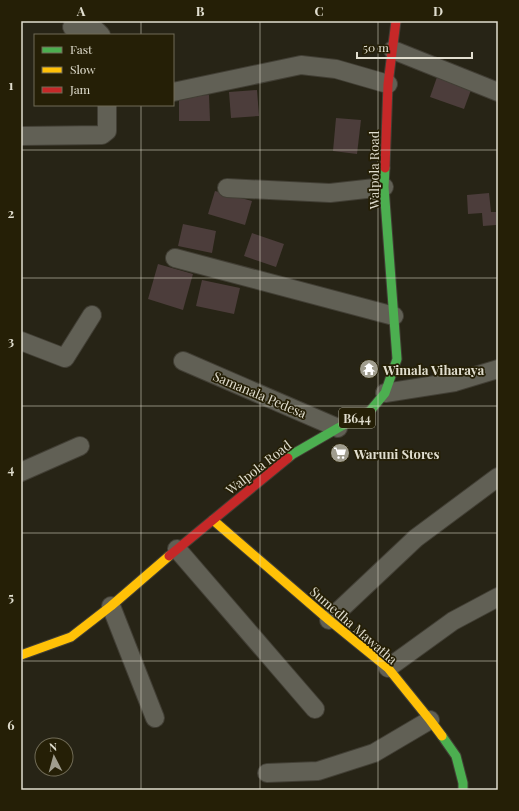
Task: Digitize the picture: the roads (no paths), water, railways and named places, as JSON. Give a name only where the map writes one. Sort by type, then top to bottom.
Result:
[{"type":"main road","name":"Walpola Road","points":[[21,655],[70,637],[111,606],[177,549],[293,454],[370,411],[385,393],[397,359],[384,187],[388,84],[396,21]]},
{"type":"main road","name":"Sumedha Mawatha","points":[[213,520],[329,620],[388,668],[430,720],[456,756],[463,783],[463,790]]},
{"type":"street","points":[[72,27],[97,31],[100,34]]},
{"type":"street","points":[[393,50],[498,92]]},
{"type":"street","points":[[174,92],[300,65],[336,69],[388,84]]},
{"type":"street","points":[[21,136],[102,134],[107,131],[107,106]]},
{"type":"street","points":[[227,188],[330,193],[384,187]]},
{"type":"street","points":[[175,258],[394,316]]},
{"type":"street","points":[[21,341],[66,358],[92,315]]},
{"type":"street","name":"Samanala Pedesa","points":[[183,361],[338,428]]},
{"type":"street","points":[[385,393],[455,382],[498,369]]},
{"type":"street","points":[[21,472],[80,446]]},
{"type":"street","points":[[329,620],[416,538],[498,477]]},
{"type":"street","points":[[177,549],[315,708]]},
{"type":"street","points":[[388,668],[454,621],[498,597]]},
{"type":"street","points":[[111,606],[155,718]]},
{"type":"street","points":[[267,773],[318,771],[374,752],[430,720]]},
{"type":"place","name":"Wimala Viharaya","points":[[369,369]]},
{"type":"place","name":"Waruni Stores","points":[[340,453]]}]
